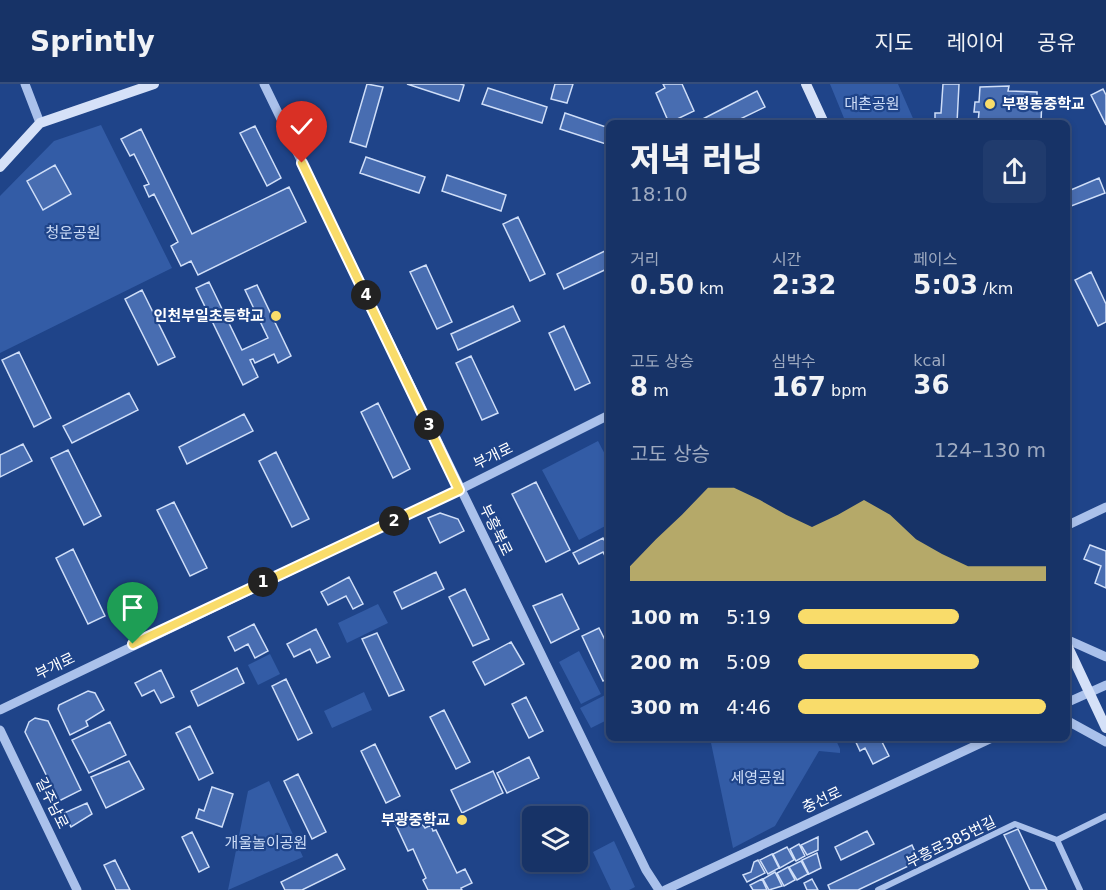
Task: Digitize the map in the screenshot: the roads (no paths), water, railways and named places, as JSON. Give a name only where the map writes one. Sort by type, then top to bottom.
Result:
[{"type":"main road","points":[[0,167],[40,123],[154,84]]},
{"type":"main road","points":[[806,84],[823,120]]},
{"type":"main road","points":[[1070,650],[1106,728]]},
{"type":"street","points":[[25,84],[40,123]]},
{"type":"street","name":"부흥북로","points":[[264,84],[459,490],[646,870],[659,890]]},
{"type":"street","name":"부개로","points":[[0,710],[459,490],[606,416]]},
{"type":"street","points":[[1070,524],[1106,507]]},
{"type":"street","points":[[1070,643],[1106,657]]},
{"type":"street","points":[[1070,701],[1106,685]]},
{"type":"street","points":[[1070,722],[1106,742]]},
{"type":"street","name":"길주남로","points":[[0,730],[77,890]]},
{"type":"street","name":"충선로","points":[[665,890],[986,741]]},
{"type":"street","points":[[1080,890],[1057,840],[1106,816]]},
{"type":"street","name":"부흥로385번길","points":[[878,890],[891,887],[1015,824],[1057,840]]},
{"type":"place","name":"부평동중학교","points":[[990,104]]},
{"type":"place","name":"인천부일초등학교","points":[[276,316]]},
{"type":"place","name":"부광중학교","points":[[462,820]]},
{"type":"park label","name":"대촌공원","points":[[872,104]]},
{"type":"park label","name":"청운공원","points":[[73,233]]},
{"type":"park label","name":"세영공원","points":[[758,778]]},
{"type":"park label","name":"개울놀이공원","points":[[266,843]]}]
